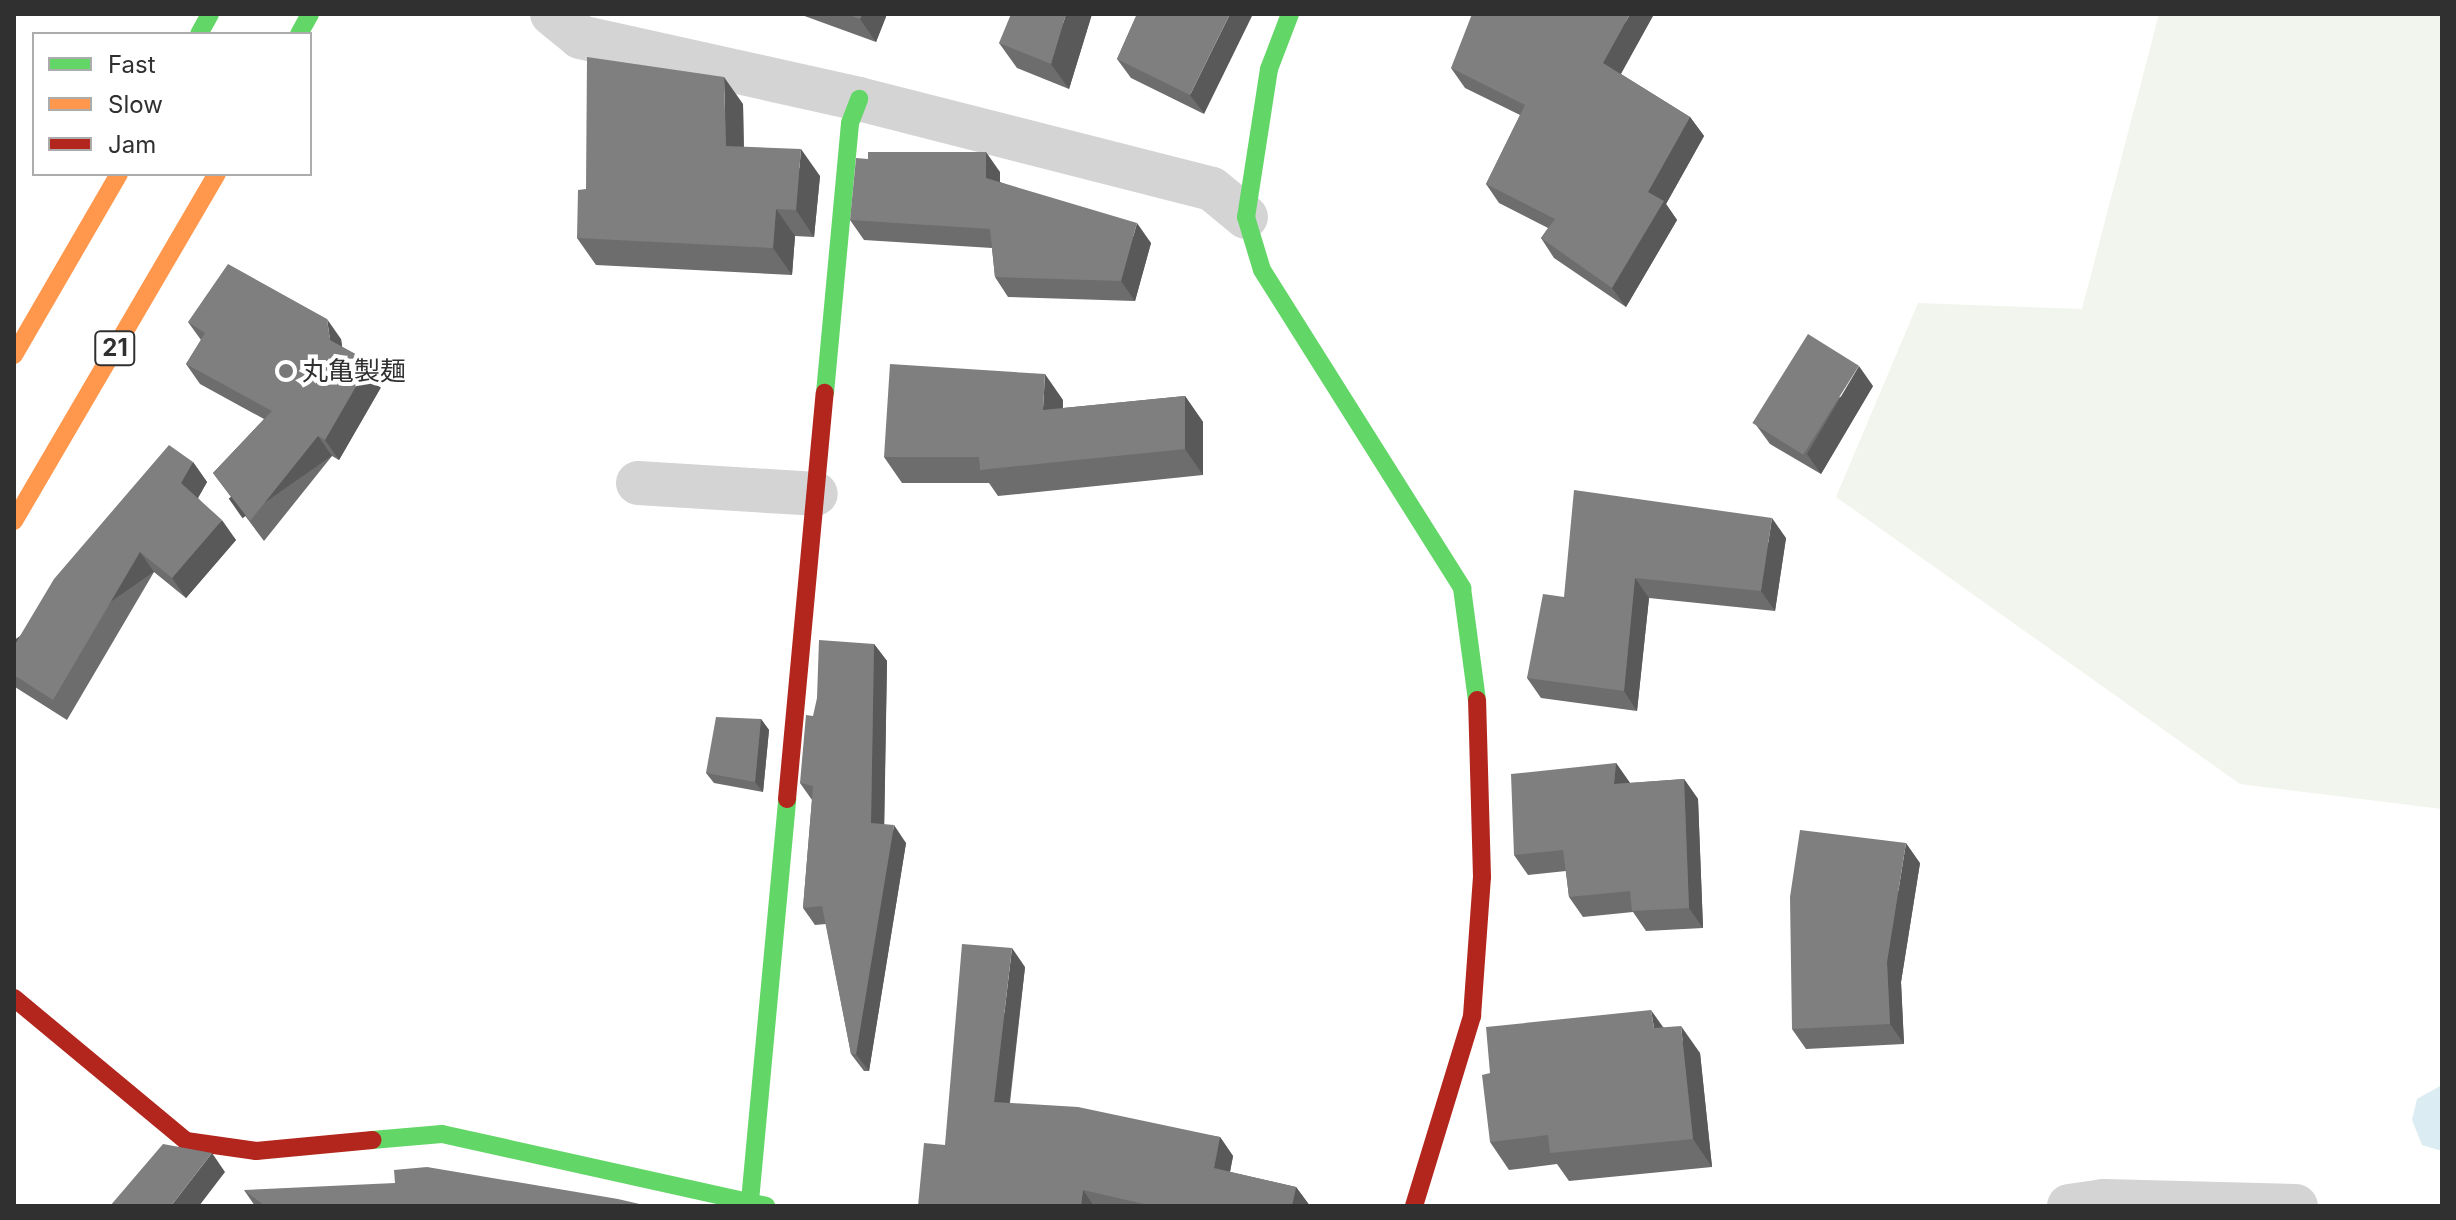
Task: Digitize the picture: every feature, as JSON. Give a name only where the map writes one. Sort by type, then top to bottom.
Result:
[{"type":"street","points":[[200,32],[210,14]]},
{"type":"street","points":[[300,32],[310,14]]},
{"type":"street","points":[[552,14],[580,37],[859,99],[1212,189],[1246,217]]},
{"type":"street","points":[[1290,14],[1269,69],[1246,217],[1262,270],[1462,588],[1482,733],[1482,877],[1473,1000],[1414,1206]]},
{"type":"street","points":[[14,998],[186,1141],[256,1151],[442,1134],[677,1195],[758,1204],[816,494],[850,123],[859,99]]},
{"type":"street","points":[[14,355],[118,176]]},
{"type":"street","name":"21","points":[[14,521],[216,176]]},
{"type":"street","points":[[638,483],[816,494]]},
{"type":"street","points":[[2069,1206],[2104,1201],[2296,1206]]},
{"type":"shaded area","points":[[2159,14],[2442,14],[2442,809],[2240,784],[1836,497],[1918,303],[2082,309]]},
{"type":"shaded area","points":[[2442,1085],[2442,1151],[2422,1145],[2412,1120],[2417,1099]]},
{"type":"building","points":[[1011,14],[1066,14],[1051,64],[999,43]]},
{"type":"building","points":[[1137,14],[1230,14],[1190,95],[1117,59]]},
{"type":"building","points":[[1472,14],[1630,14],[1603,63],[1690,117],[1648,192],[1664,201],[1612,288],[1541,238],[1555,219],[1486,184],[1525,105],[1451,68]]},
{"type":"building","points":[[587,57],[724,77],[726,146],[801,149],[796,210],[776,209],[773,248],[577,238],[578,190],[586,189]]},
{"type":"building","points":[[868,152],[986,152],[986,178],[1137,223],[1121,281],[995,277],[990,229],[850,220],[856,158],[868,159]]},
{"type":"building","name":"丸亀製麺","points":[[228,264],[327,319],[330,340],[370,362],[325,440],[318,436],[250,521],[213,473],[272,411],[186,364],[205,333],[188,322]]},
{"type":"building","points":[[1808,334],[1859,366],[1803,455],[1752,423]]},
{"type":"building","points":[[890,364],[1045,374],[1043,410],[1185,396],[1185,449],[980,470],[979,457],[884,457]]},
{"type":"building","points":[[169,445],[193,462],[181,483],[222,520],[172,578],[140,552],[53,700],[14,675],[14,646],[54,579]]},
{"type":"building","points":[[1574,490],[1772,518],[1761,591],[1635,578],[1624,691],[1527,678],[1543,594],[1564,597]]},
{"type":"building","points":[[819,640],[874,644],[871,823],[894,825],[856,1054],[851,1054],[822,906],[803,908],[813,786],[800,783],[806,715],[813,716],[817,698]]},
{"type":"building","points":[[716,717],[761,719],[755,782],[706,773]]},
{"type":"building","points":[[1616,763],[1614,784],[1684,779],[1689,908],[1632,911],[1630,891],[1569,897],[1563,850],[1514,855],[1511,774]]},
{"type":"building","points":[[1800,830],[1906,843],[1887,962],[1890,1024],[1792,1029],[1790,897]]},
{"type":"building","points":[[962,944],[1012,948],[994,1102],[1078,1107],[1220,1137],[1214,1168],[1296,1187],[1292,1206],[1153,1206],[1083,1190],[1081,1206],[918,1206],[924,1143],[945,1145]]},
{"type":"building","points":[[1651,1010],[1654,1028],[1681,1026],[1693,1139],[1550,1153],[1548,1135],[1490,1142],[1482,1075],[1490,1073],[1486,1027]]},
{"type":"building","points":[[163,1144],[212,1153],[171,1206],[110,1206]]},
{"type":"building","points":[[427,1167],[648,1206],[265,1206],[244,1190],[395,1183],[394,1170]]},
{"type":"traffic: fast","points":[[200,32],[210,14]]},
{"type":"traffic: fast","points":[[300,32],[310,14]]},
{"type":"traffic: fast","points":[[1290,14],[1269,69],[1246,217],[1262,270],[1462,588],[1477,700]]},
{"type":"traffic: fast","points":[[825,393],[850,123],[859,99]]},
{"type":"traffic: fast","points":[[750,1201],[787,799]]},
{"type":"traffic: fast","points":[[372,1140],[442,1134],[766,1206]]},
{"type":"traffic: slow","points":[[14,355],[118,176]]},
{"type":"traffic: slow","points":[[14,521],[216,176]]},
{"type":"traffic: jam","points":[[787,799],[825,393]]},
{"type":"traffic: jam","points":[[1414,1206],[1472,1016],[1482,877],[1477,700]]},
{"type":"traffic: jam","points":[[14,998],[186,1141],[256,1151],[372,1140]]},
{"type":"place","name":"丸亀製麺","points":[[286,371]]}]
